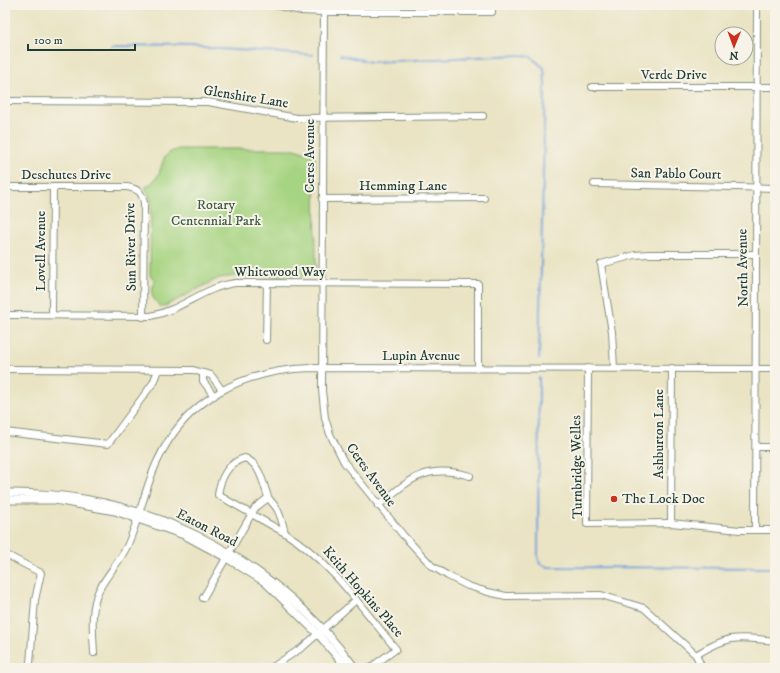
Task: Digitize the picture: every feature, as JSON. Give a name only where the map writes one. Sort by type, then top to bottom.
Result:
[{"type":"street","points":[[275,5],[301,11],[324,8],[407,8],[492,12],[492,5]]},
{"type":"street","name":"North Avenue","points":[[755,530],[757,5]]},
{"type":"street","name":"Ceres Avenue","points":[[324,8],[322,198],[323,402],[330,434],[344,462],[415,550],[432,566],[448,576],[468,586],[506,596],[600,595],[644,608],[696,655],[702,668]]},
{"type":"street","name":"Verde Drive","points":[[592,87],[775,87]]},
{"type":"street","name":"Glenshire Lane","points":[[5,101],[208,102],[239,106],[282,116],[323,118],[483,116]]},
{"type":"street","name":"San Pablo Court","points":[[594,184],[775,188]]},
{"type":"street","name":"Deschutes Drive","points":[[5,187],[127,186]]},
{"type":"street","name":"Sun River Drive","points":[[127,186],[139,191],[143,196],[144,203],[143,317]]},
{"type":"street","name":"Lovell Avenue","points":[[52,315],[53,187]]},
{"type":"street","name":"Hemming Lane","points":[[322,198],[484,198]]},
{"type":"street","points":[[614,368],[612,332],[601,264],[635,255],[648,254],[756,254]]},
{"type":"street","points":[[266,340],[267,283]]},
{"type":"street","name":"Whitewood Way","points":[[5,315],[143,317],[170,311],[224,284],[478,284],[478,368]]},
{"type":"street","name":"Lupin Avenue","points":[[94,653],[93,612],[95,600],[99,589],[128,546],[150,480],[169,440],[187,418],[214,396],[222,390],[246,378],[267,372],[288,369],[322,368],[775,369]]},
{"type":"street","name":"Turnbridge Welles","points":[[588,368],[587,524],[671,523],[755,530],[775,530]]},
{"type":"street","name":"Ashburton Lane","points":[[671,523],[672,368]]},
{"type":"street","points":[[5,369],[193,370],[210,375],[222,390]]},
{"type":"street","points":[[5,432],[108,444],[153,383],[158,370]]},
{"type":"street","points":[[203,373],[203,380],[214,396]]},
{"type":"street","points":[[756,446],[775,446]]},
{"type":"street","name":"Keith Hopkins Place","points":[[285,533],[277,509],[268,498],[266,488],[251,460],[245,458],[239,459],[226,472],[220,482],[218,495],[304,545],[315,554],[356,600],[396,649],[370,668]]},
{"type":"street","points":[[378,506],[409,481],[422,474],[446,471],[470,476]]},
{"type":"street","name":"Eaton Road","points":[[5,493],[66,496],[111,504],[139,516],[187,530],[282,590],[355,668]]},
{"type":"street","points":[[203,598],[252,514],[260,504],[268,498]]},
{"type":"street","points":[[5,500],[55,500],[139,516]]},
{"type":"street","points":[[5,554],[42,573],[35,600],[30,663],[26,668]]},
{"type":"street","points":[[271,668],[292,655],[356,600]]},
{"type":"street","points":[[320,631],[347,668]]},
{"type":"street","points":[[696,655],[716,643],[736,637],[775,641]]},
{"type":"green space","name":"Rotary Centennial Park","points":[[179,149],[295,149],[315,156],[316,267],[310,276],[237,276],[219,278],[165,306],[160,307],[152,296],[154,278],[150,276],[151,199],[145,188],[157,177],[165,157],[173,151]]},
{"type":"waterway","points":[[112,46],[190,47],[313,55]]},
{"type":"waterway","points":[[340,55],[371,62],[521,55],[531,57],[544,68],[545,84],[539,359]]},
{"type":"waterway","points":[[539,378],[538,557],[540,564],[548,567],[775,568]]},
{"type":"place","name":"The Lock Doc","points":[[614,499]]}]
